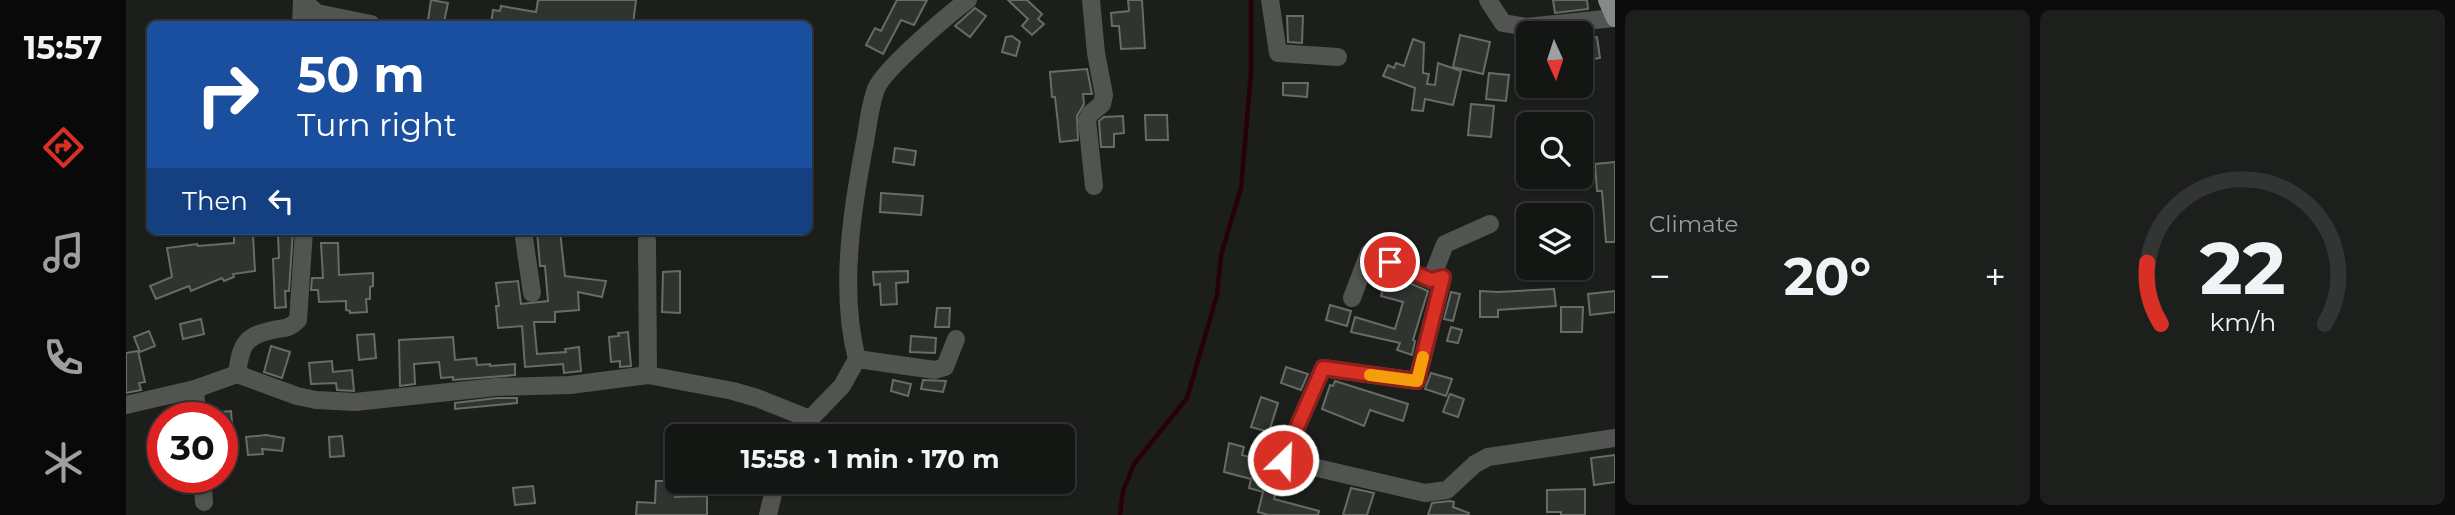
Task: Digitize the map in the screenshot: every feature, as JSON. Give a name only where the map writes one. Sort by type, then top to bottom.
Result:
[{"type":"main road","points":[[1607,0],[1615,18]]},
{"type":"street","points":[[300,21],[302,0],[317,13],[356,21]]},
{"type":"street","points":[[1091,0],[1096,53],[1104,95],[1102,104],[1087,120],[1094,186]]},
{"type":"street","points":[[1270,0],[1278,53],[1338,57]]},
{"type":"street","points":[[1488,0],[1503,23],[1527,27],[1615,18]]},
{"type":"street","points":[[806,424],[842,387],[857,359],[852,340],[849,286],[853,204],[877,88],[892,67],[963,1]]},
{"type":"street","points":[[1431,280],[1446,244],[1490,223]]},
{"type":"street","points":[[237,374],[240,349],[250,338],[268,331],[292,327],[298,320],[304,235]]},
{"type":"street","points":[[524,235],[532,293]]},
{"type":"street","points":[[647,240],[648,375]]},
{"type":"street","points":[[1352,298],[1369,253],[1431,280],[1443,277],[1417,381],[1323,368],[1283,460],[1425,493],[1447,490],[1475,464],[1488,457],[1615,438]]},
{"type":"street","points":[[857,359],[935,370],[945,367],[956,339]]},
{"type":"street","points":[[126,405],[195,388],[237,374],[297,396],[355,402],[496,387],[570,385],[648,375],[733,391],[810,419]]},
{"type":"street","points":[[195,388],[196,402]]},
{"type":"street","points":[[203,493],[204,502]]},
{"type":"street","points":[[768,515],[773,494]]},
{"type":"building","points":[[431,0],[448,3],[444,21],[428,20]]},
{"type":"building","points":[[538,0],[636,0],[633,21],[491,21],[493,10],[500,11],[501,6],[536,12]]},
{"type":"building","points":[[897,0],[927,0],[914,25],[901,20],[883,54],[866,45],[875,28],[881,31]]},
{"type":"building","points":[[1008,0],[1027,0],[1042,14],[1038,19],[1044,24],[1032,35],[1022,26],[1028,19]]},
{"type":"building","points":[[1128,0],[1142,0],[1145,48],[1121,49],[1119,26],[1112,26],[1111,13],[1129,11]]},
{"type":"building","points":[[1553,0],[1587,0],[1588,9],[1555,13]]},
{"type":"building","points":[[975,8],[986,16],[970,37],[955,26]]},
{"type":"building","points":[[1287,16],[1303,16],[1302,43],[1288,42]]},
{"type":"building","points":[[1460,35],[1490,42],[1483,74],[1453,67]]},
{"type":"building","points":[[1012,36],[1020,42],[1016,56],[1002,52],[1006,37]]},
{"type":"building","points":[[1593,37],[1597,37],[1600,58],[1593,59]]},
{"type":"building","points":[[1413,39],[1424,43],[1423,73],[1429,74],[1427,84],[1435,85],[1438,63],[1461,71],[1453,105],[1425,99],[1423,111],[1412,110],[1415,88],[1383,76],[1388,65],[1394,68],[1396,63],[1404,66]]},
{"type":"building","points":[[1087,69],[1092,94],[1083,94],[1084,104],[1077,116],[1078,140],[1060,142],[1050,72]]},
{"type":"building","points":[[1489,73],[1509,75],[1506,101],[1486,99]]},
{"type":"building","points":[[1283,83],[1308,83],[1307,97],[1283,95]]},
{"type":"building","points":[[1471,104],[1494,106],[1491,137],[1468,135]]},
{"type":"building","points":[[1145,115],[1167,115],[1168,140],[1146,140]]},
{"type":"building","points":[[1123,116],[1124,133],[1114,134],[1114,147],[1101,147],[1099,121],[1104,117]]},
{"type":"building","points":[[895,148],[916,151],[914,165],[893,162]]},
{"type":"building","points":[[1615,162],[1615,242],[1606,242],[1602,191],[1597,191],[1595,164]]},
{"type":"building","points":[[881,193],[923,196],[921,215],[880,212]]},
{"type":"building","points":[[253,235],[255,271],[233,274],[234,277],[224,281],[222,278],[191,291],[189,286],[156,299],[150,286],[172,277],[167,248],[234,243],[234,236]]},
{"type":"building","points":[[278,235],[293,235],[289,291],[285,291],[286,307],[275,308],[273,259],[279,258]]},
{"type":"building","points":[[537,235],[560,235],[565,276],[606,281],[602,297],[578,292],[579,310],[555,312],[555,322],[534,322],[537,354],[566,352],[565,349],[579,347],[581,371],[564,373],[563,364],[525,367],[522,326],[498,328],[496,283],[518,281],[521,304],[548,301],[545,266],[540,266]]},
{"type":"building","points":[[321,243],[338,243],[339,275],[373,273],[370,299],[366,299],[367,312],[350,313],[346,310],[346,301],[319,302],[318,290],[311,290],[312,278],[323,278]]},
{"type":"building","points":[[680,271],[680,313],[662,312],[663,272]]},
{"type":"building","points":[[908,271],[908,282],[896,283],[897,304],[881,305],[880,284],[874,285],[873,272]]},
{"type":"building","points":[[1387,273],[1428,291],[1413,340],[1412,355],[1397,350],[1400,343],[1351,332],[1355,317],[1395,329],[1403,302],[1381,296]]},
{"type":"building","points":[[1554,289],[1556,306],[1498,310],[1498,317],[1480,317],[1480,291]]},
{"type":"building","points":[[1615,291],[1615,312],[1590,315],[1588,294]]},
{"type":"building","points":[[1451,292],[1460,294],[1453,321],[1444,319]]},
{"type":"building","points":[[1330,305],[1351,311],[1347,326],[1326,320]]},
{"type":"building","points":[[1561,307],[1583,307],[1582,332],[1561,332]]},
{"type":"building","points":[[937,308],[950,308],[949,327],[935,327]]},
{"type":"building","points":[[201,319],[204,334],[183,339],[180,324]]},
{"type":"building","points":[[1451,327],[1462,330],[1458,343],[1447,341]]},
{"type":"building","points":[[149,331],[155,346],[140,352],[134,337]]},
{"type":"building","points":[[628,332],[631,366],[620,367],[620,361],[611,362],[609,337]]},
{"type":"building","points":[[374,334],[376,358],[359,360],[357,335]]},
{"type":"building","points":[[911,336],[936,338],[935,353],[910,352]]},
{"type":"building","points":[[453,337],[455,360],[476,358],[477,365],[490,366],[515,364],[515,375],[453,380],[453,377],[441,378],[439,362],[414,364],[415,384],[400,386],[399,340]]},
{"type":"building","points":[[271,346],[290,352],[282,378],[264,372]]},
{"type":"building","points":[[138,351],[145,382],[139,383],[141,390],[126,393],[126,353]]},
{"type":"building","points":[[332,361],[333,372],[352,370],[354,391],[337,390],[336,383],[311,384],[309,363]]},
{"type":"building","points":[[1286,367],[1308,374],[1301,390],[1281,383]]},
{"type":"building","points":[[1431,373],[1452,379],[1446,396],[1425,389]]},
{"type":"building","points":[[893,380],[911,384],[908,396],[891,391]]},
{"type":"building","points":[[923,380],[946,381],[943,392],[921,389]]},
{"type":"building","points":[[1335,381],[1408,404],[1403,421],[1370,410],[1364,426],[1322,409],[1330,385],[1333,386]]},
{"type":"building","points":[[1450,394],[1464,399],[1458,417],[1443,412]]},
{"type":"building","points":[[1261,397],[1278,403],[1269,432],[1251,427]]},
{"type":"building","points":[[517,398],[517,403],[455,409],[455,403]]},
{"type":"building","points":[[266,435],[284,438],[282,451],[262,449],[263,454],[248,455],[246,437]]},
{"type":"building","points":[[342,436],[344,456],[330,457],[329,437]]},
{"type":"building","points":[[1229,443],[1244,447],[1242,455],[1272,463],[1282,471],[1274,499],[1319,511],[1318,515],[1268,515],[1258,512],[1263,492],[1249,488],[1251,479],[1224,472]]},
{"type":"building","points":[[1615,455],[1615,482],[1594,485],[1591,458]]},
{"type":"building","points":[[656,481],[665,481],[665,494],[675,494],[675,497],[707,496],[707,515],[636,515],[637,502],[655,503]]},
{"type":"building","points":[[533,486],[535,503],[515,505],[513,488]]},
{"type":"building","points":[[1351,488],[1374,493],[1367,515],[1343,515]]},
{"type":"building","points":[[1585,489],[1585,515],[1547,512],[1547,490]]},
{"type":"building","points":[[1454,502],[1453,507],[1469,513],[1468,515],[1428,515],[1432,503]]},
{"type":"waterway","points":[[1120,515],[1123,491],[1134,464],[1187,398],[1217,295],[1221,255],[1241,188],[1251,73],[1251,0]]},
{"type":"slow traffic","points":[[1370,375],[1417,381],[1423,357]]},
{"type":"route","points":[[1283,460],[1323,368],[1417,381],[1443,277],[1431,280],[1390,262]]}]
